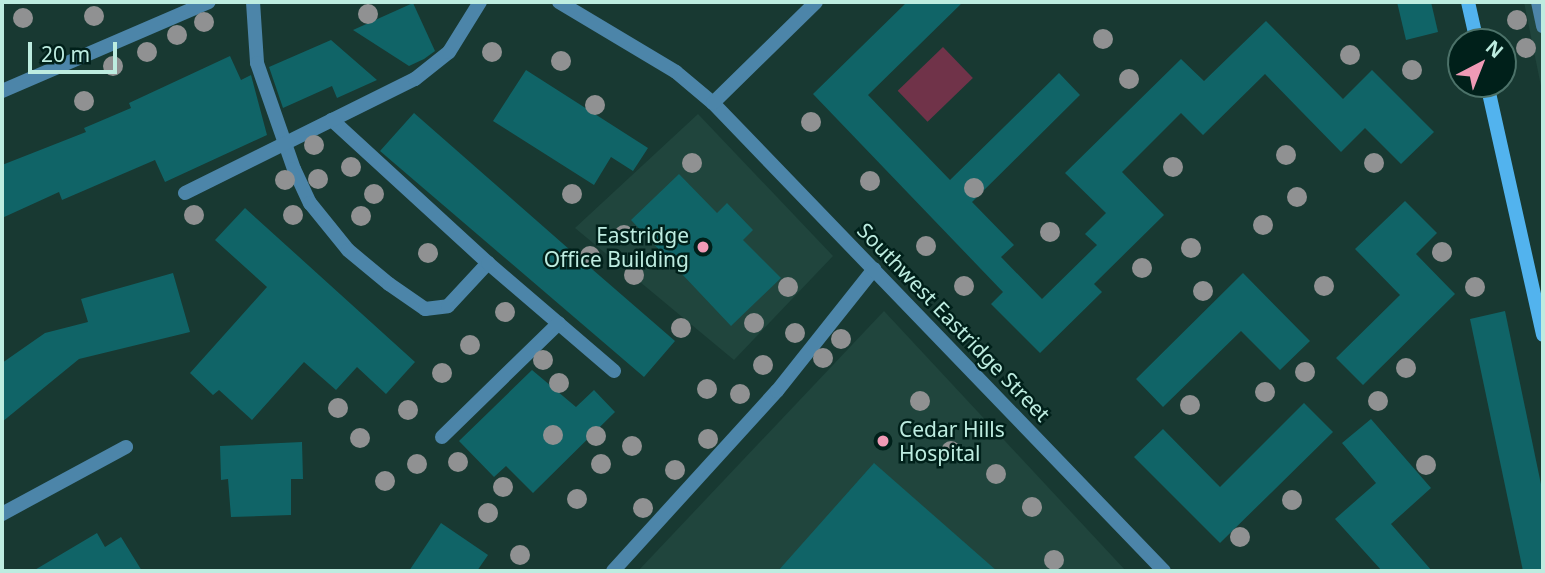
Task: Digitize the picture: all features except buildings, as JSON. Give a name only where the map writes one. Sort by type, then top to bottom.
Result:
[{"type":"street","points":[[2,91],[209,2]]},
{"type":"street","points":[[253,2],[257,63],[287,142],[293,169],[330,231],[425,309],[436,310],[458,300],[488,263]]},
{"type":"street","points":[[185,193],[415,79],[440,59],[476,15],[480,2]]},
{"type":"street","name":"Southwest Eastridge Street","points":[[559,2],[676,72],[713,103],[1164,571]]},
{"type":"street","points":[[713,103],[816,2]]},
{"type":"street","points":[[1468,2],[1474,28]]},
{"type":"street","points":[[1538,2],[1543,26]]},
{"type":"street","points":[[1490,98],[1543,335]]},
{"type":"street","points":[[332,120],[488,263],[614,371]]},
{"type":"street","points":[[613,571],[777,391],[874,269]]},
{"type":"street","points":[[442,437],[559,323]]},
{"type":"street","points":[[2,514],[125,447]]},
{"type":"shaded area","points":[[1524,2],[1543,2],[1543,96]]},
{"type":"shaded area","points":[[943,47],[973,78],[928,122],[898,91]]},
{"type":"shaded area","points":[[698,114],[833,256],[734,360],[575,228]]},
{"type":"shaded area","name":"Cedar Hills Hospital","points":[[884,311],[1126,571],[638,571]]},
{"type":"place","name":"Eastridge Office Building","points":[[703,247]]},
{"type":"place","name":"Cedar Hills Hospital","points":[[883,441]]}]
